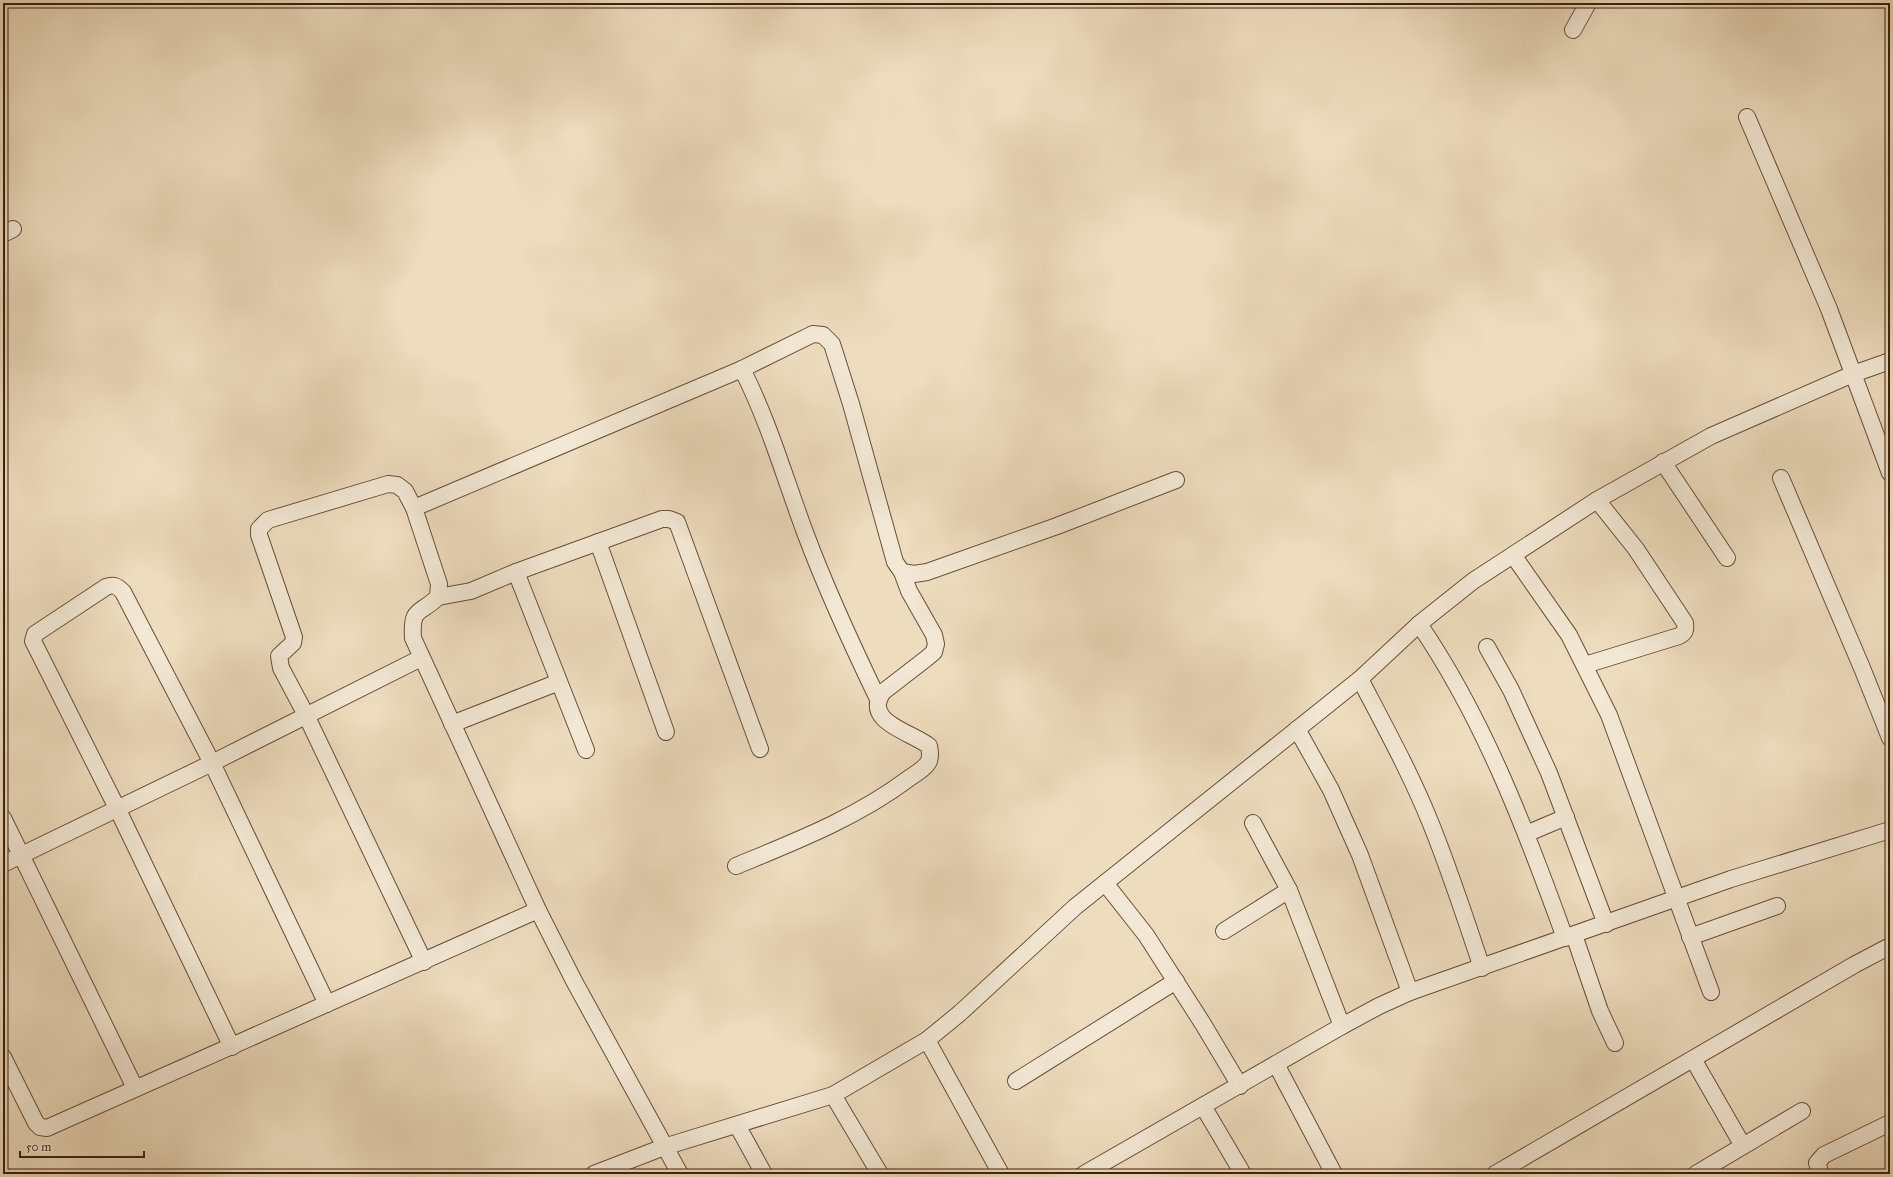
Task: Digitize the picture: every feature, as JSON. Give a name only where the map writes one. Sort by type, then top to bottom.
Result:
[{"type":"street","points":[[1572,30],[1588,3]]},
{"type":"street","points":[[1747,117],[1829,309],[1853,374],[1887,456],[1890,473]]},
{"type":"street","points":[[414,508],[742,369],[813,334],[824,336],[832,344],[851,404],[895,562],[902,572],[909,591],[934,635],[936,644],[934,652],[883,692],[878,698],[877,706],[884,721],[923,741],[929,746],[931,754],[929,762],[893,790],[858,812],[820,832],[736,866]]},
{"type":"street","points":[[594,1174],[664,1147],[833,1095],[928,1040],[960,1013],[1075,907],[1360,679],[1419,624],[1473,581],[1597,500],[1711,436],[1853,374],[1890,361]]},
{"type":"street","points":[[742,369],[766,422],[806,535],[828,591],[878,698]]},
{"type":"street","points":[[1663,462],[1727,558]]},
{"type":"street","points":[[1781,478],[1890,738]]},
{"type":"street","points":[[902,572],[914,574],[927,572],[1057,526],[1176,480]]},
{"type":"street","points":[[424,962],[306,715],[278,662],[281,652],[293,643],[294,637],[259,535],[259,529],[268,520],[388,484],[397,485],[405,491],[414,508],[439,584],[438,597]]},
{"type":"street","points":[[1585,665],[1679,636],[1684,633],[1686,628],[1685,623],[1636,549],[1597,500]]},
{"type":"street","points":[[680,1174],[604,1038],[538,910],[497,818],[421,658],[413,638],[412,622],[417,612],[438,597],[471,591],[516,572],[598,542],[662,519],[669,519],[677,522],[760,749]]},
{"type":"street","points":[[598,542],[666,732]]},
{"type":"street","points":[[1513,555],[1569,635],[1609,715],[1627,760],[1676,899],[1711,992]]},
{"type":"street","points":[[516,572],[586,750]]},
{"type":"street","points":[[232,1047],[117,808],[33,641],[35,634],[106,587],[111,585],[116,586],[123,592],[212,763],[327,1004]]},
{"type":"street","points":[[1419,624],[1442,659],[1464,698],[1526,834],[1600,1011],[1615,1043]]},
{"type":"street","points":[[1487,647],[1531,731],[1550,773],[1606,924]]},
{"type":"street","points":[[3,864],[212,763],[421,658]]},
{"type":"street","points":[[1360,679],[1403,761],[1431,824],[1455,886],[1482,968]]},
{"type":"street","points":[[452,724],[559,682]]},
{"type":"street","points":[[1298,729],[1331,790],[1360,855],[1410,992]]},
{"type":"street","points":[[1526,834],[1566,817]]},
{"type":"street","points":[[3,818],[135,1088]]},
{"type":"street","points":[[1254,823],[1289,890],[1342,1026]]},
{"type":"street","points":[[1084,1174],[1202,1106],[1240,1086],[1342,1026],[1379,1006],[1410,992],[1800,857],[1888,834]]},
{"type":"street","points":[[1105,883],[1146,935],[1240,1086]]},
{"type":"street","points":[[1224,931],[1289,890]]},
{"type":"street","points":[[1690,936],[1777,906]]},
{"type":"street","points":[[3,1056],[36,1123],[40,1127],[47,1128],[424,962],[538,910]]},
{"type":"street","points":[[1495,1174],[1854,965],[1890,946]]},
{"type":"street","points":[[1016,1081],[1176,981]]},
{"type":"street","points":[[928,1040],[1001,1174]]},
{"type":"street","points":[[1693,1058],[1743,1146]]},
{"type":"street","points":[[1276,1064],[1334,1174]]},
{"type":"street","points":[[833,1095],[880,1174]]},
{"type":"street","points":[[1202,1106],[1243,1174]]},
{"type":"street","points":[[1696,1174],[1802,1111]]},
{"type":"street","points":[[1821,1174],[1817,1164],[1824,1155],[1890,1123]]},
{"type":"street","points":[[737,1125],[764,1174]]}]
